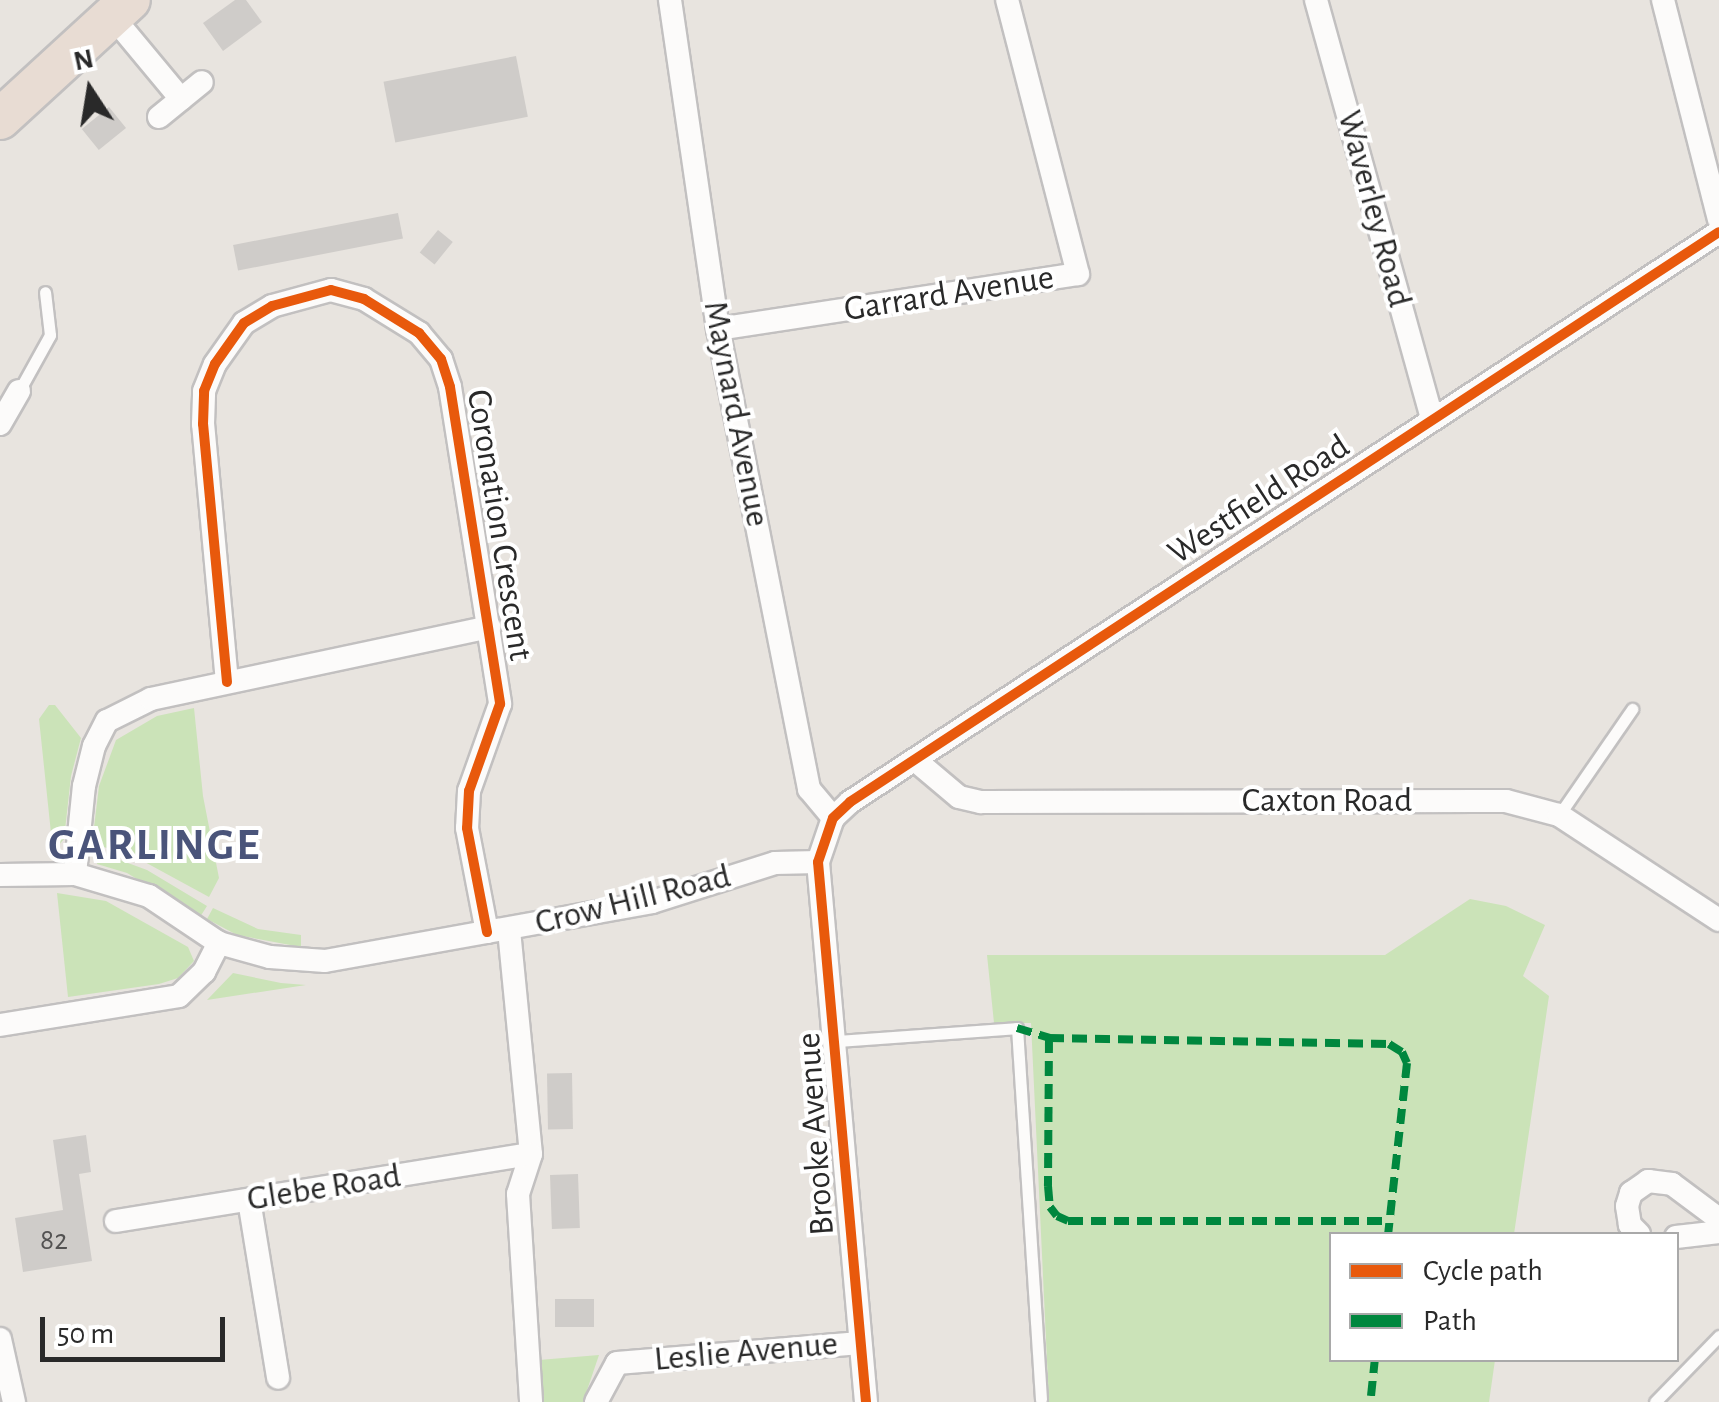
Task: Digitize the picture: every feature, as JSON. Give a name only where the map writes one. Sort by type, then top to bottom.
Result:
[{"type":"highway","points":[[0,119],[121,8]]},
{"type":"street","name":"Maynard Avenue","points":[[670,0],[718,329],[809,789],[833,818]]},
{"type":"street","name":"Garrard Avenue","points":[[718,329],[1078,274],[1007,0]]},
{"type":"street","name":"Waverley Road","points":[[1316,0],[1432,419]]},
{"type":"street","points":[[1664,0],[1719,218]]},
{"type":"street","points":[[121,8],[181,99]]},
{"type":"street","points":[[159,118],[202,82]]},
{"type":"street","name":"Westfield Road","points":[[833,818],[850,802],[1719,232]]},
{"type":"street","name":"Coronation Crescent","points":[[227,682],[203,424],[204,391],[216,364],[244,323],[304,294],[331,290],[364,298],[420,333],[440,359],[450,386],[500,704],[469,791],[468,828],[498,931],[531,1154]]},
{"type":"street","points":[[0,423],[18,391]]},
{"type":"street","points":[[75,874],[84,786],[94,746],[108,721],[151,699],[489,628]]},
{"type":"street","name":"Caxton Road","points":[[915,760],[959,797],[982,802],[1506,801],[1559,815],[1719,920]]},
{"type":"street","points":[[818,862],[833,818]]},
{"type":"street","name":"Crow Hill Road","points":[[0,875],[75,874],[150,896],[219,943],[270,957],[325,961],[652,902],[775,863],[818,862]]},
{"type":"street","name":"Brooke Avenue","points":[[818,862],[866,1402]]},
{"type":"street","points":[[0,1025],[180,996],[204,972],[219,943]]},
{"type":"street","points":[[531,1154],[518,1194],[531,1402]]},
{"type":"street","name":"Glebe Road","points":[[116,1221],[531,1154]]},
{"type":"street","points":[[1637,1232],[1630,1225],[1626,1206],[1632,1193],[1648,1181],[1672,1184],[1719,1219]]},
{"type":"street","points":[[249,1200],[278,1378]]},
{"type":"street","points":[[1679,1237],[1719,1232]]},
{"type":"street","points":[[0,1339],[14,1402]]},
{"type":"street","name":"Leslie Avenue","points":[[596,1402],[617,1362],[860,1344]]},
{"type":"lane","points":[[18,391],[50,335],[45,292]]},
{"type":"lane","points":[[1559,815],[1632,708]]},
{"type":"lane","points":[[836,1041],[1017,1028],[1041,1400]]},
{"type":"lane","points":[[1655,1402],[1719,1336]]},
{"type":"green space","points":[[49,705],[55,705],[81,738],[71,776],[64,839],[53,852],[39,719]]},
{"type":"green space","points":[[194,708],[203,796],[219,878],[209,897],[130,854],[92,844],[99,786],[116,740],[157,716]]},
{"type":"green space","points":[[98,852],[147,870],[207,906],[200,917],[127,873],[97,864]]},
{"type":"green space","points":[[57,893],[106,901],[188,947],[194,961],[178,978],[159,984],[68,997]]},
{"type":"green space","points":[[1470,899],[1506,906],[1545,925],[1523,976],[1549,996],[1514,1232],[1329,1232],[1329,1362],[1495,1362],[1489,1402],[1049,1402],[1031,1023],[994,1023],[987,955],[1385,955]]},
{"type":"green space","points":[[213,908],[258,929],[301,935],[301,947],[237,935],[207,919]]},
{"type":"green space","points":[[233,973],[281,983],[306,985],[207,1000]]},
{"type":"green space","points":[[599,1355],[583,1402],[543,1402],[539,1360]]},
{"type":"building","points":[[235,0],[246,0],[262,22],[223,51],[203,23]]},
{"type":"building","points":[[516,56],[528,117],[395,143],[383,82]]},
{"type":"building","points":[[109,107],[126,128],[99,150],[82,129]]},
{"type":"building","points":[[398,213],[403,239],[238,271],[233,245]]},
{"type":"building","points":[[438,230],[453,242],[435,264],[420,253]]},
{"type":"building","points":[[547,1073],[572,1073],[573,1129],[548,1129]]},
{"type":"building","points":[[86,1135],[91,1172],[79,1174],[92,1261],[23,1272],[15,1218],[63,1210],[53,1140]]},
{"type":"building","points":[[578,1174],[580,1228],[552,1229],[550,1175]]},
{"type":"building","points":[[555,1299],[594,1299],[594,1327],[555,1327]]},
{"type":"marked path","points":[[1017,1028],[1049,1038],[1389,1044],[1402,1052],[1407,1063],[1388,1232]]},
{"type":"marked path","points":[[1049,1038],[1048,1186],[1050,1207],[1057,1216],[1068,1221],[1390,1221]]},
{"type":"marked path","points":[[1371,1396],[1375,1362]]},
{"type":"cycle path","points":[[866,1402],[818,862],[833,818],[850,802],[1719,232]]},
{"type":"cycle path","points":[[227,682],[203,424],[204,391],[215,364],[244,323],[272,306],[331,290],[364,299],[419,333],[441,359],[450,387],[500,704],[469,791],[467,828],[487,932]]},
{"type":"district","name":"GARLINGE","points":[[155,846]]}]
